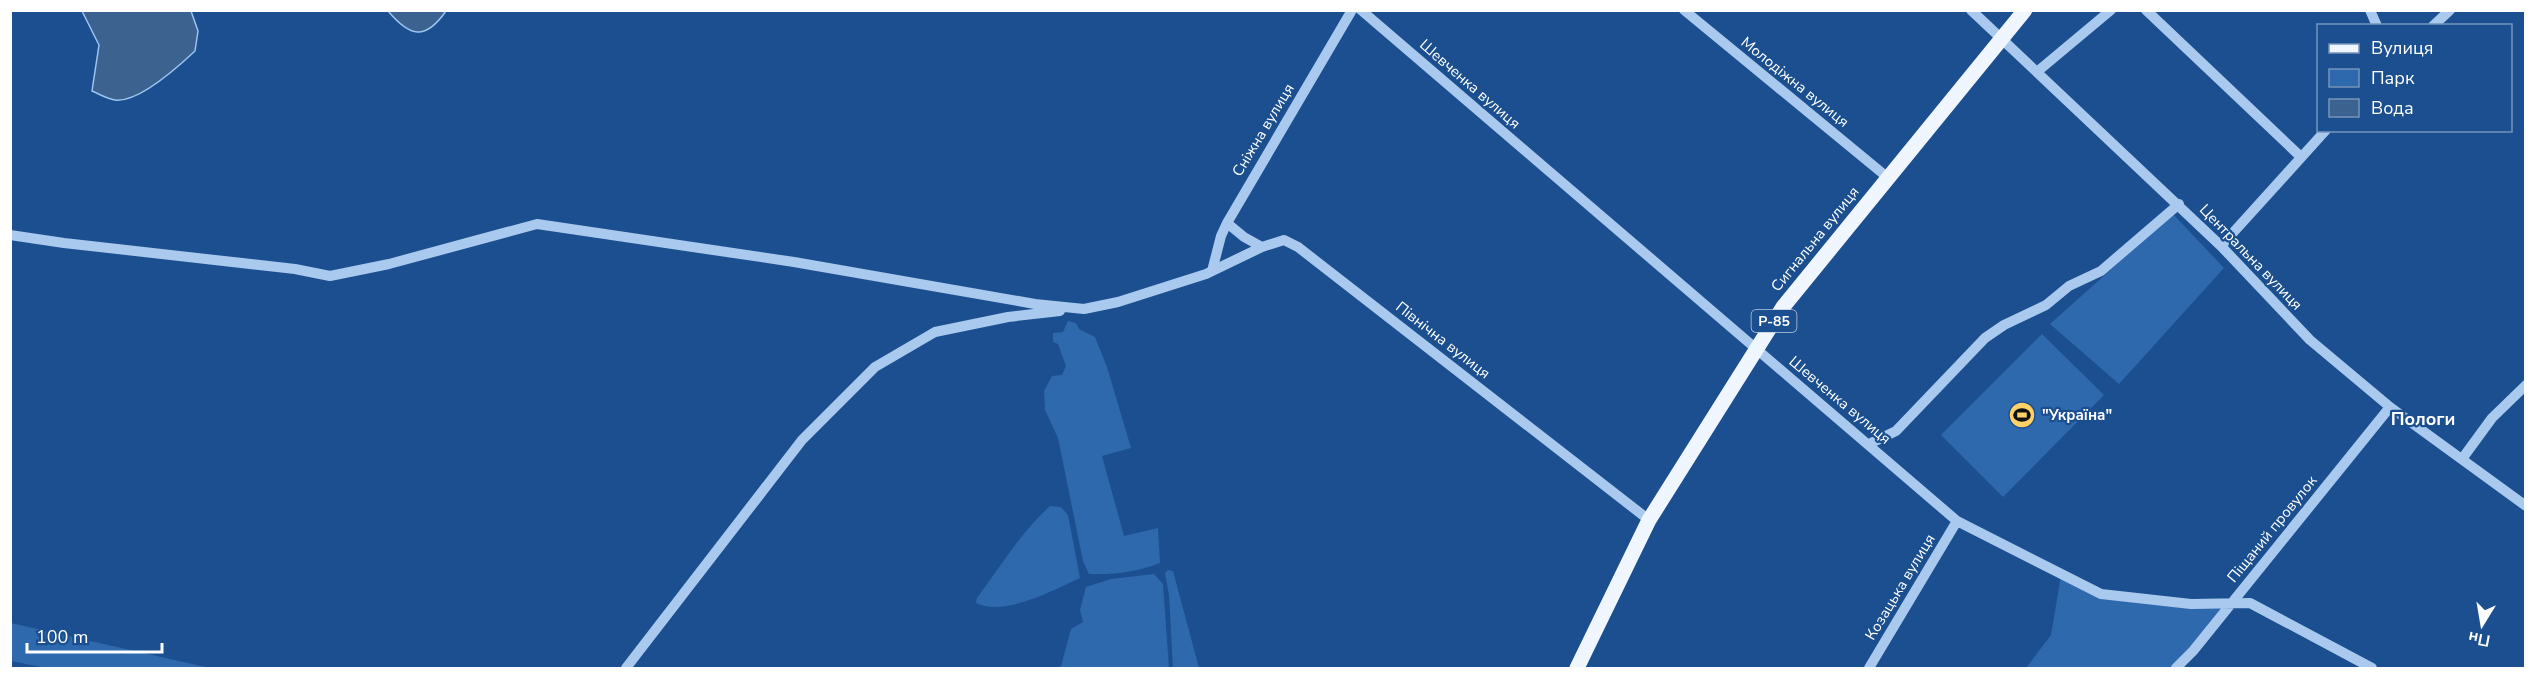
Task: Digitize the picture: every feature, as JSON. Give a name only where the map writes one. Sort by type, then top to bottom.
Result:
[{"type":"main road","name":"Сигнальна вулиця","points":[[1577,669],[1648,520],[1755,348],[1783,307],[2025,10]]},
{"type":"street","name":"Сніжна вулиця","points":[[1209,272],[1227,223],[1352,10]]},
{"type":"street","name":"Шевченка вулиця","points":[[1361,10],[1957,521],[2101,594],[2191,604],[2250,603],[2372,669]]},
{"type":"street","name":"Молодіжна вулиця","points":[[1684,10],[1887,177]]},
{"type":"street","name":"Центральна вулиця","points":[[1971,10],[2179,204],[2222,246],[2310,340],[2390,407],[2526,506]]},
{"type":"street","points":[[2038,71],[2111,10]]},
{"type":"street","points":[[2146,10],[2301,157]]},
{"type":"street","points":[[2370,10],[2376,24]]},
{"type":"street","points":[[2435,24],[2450,10]]},
{"type":"street","points":[[2222,246],[2324,132]]},
{"type":"street","points":[[1869,444],[1896,431],[1985,338],[2004,325],[2046,305],[2069,286],[2101,271],[2179,204]]},
{"type":"street","points":[[1227,223],[1244,237],[1263,247]]},
{"type":"street","points":[[10,235],[295,269],[330,276],[390,264],[537,224],[794,262],[1035,304],[1084,309]]},
{"type":"street","name":"Північна вулиця","points":[[1084,309],[1118,302],[1209,272],[1263,247],[1284,240],[1298,247],[1648,520]]},
{"type":"street","points":[[626,669],[802,440],[875,367],[935,332],[1008,317],[1084,309]]},
{"type":"street","points":[[2462,459],[2492,418],[2526,385]]},
{"type":"street","name":"Піщаний провулок","points":[[2176,669],[2390,407]]},
{"type":"street","name":"Козацька вулиця","points":[[1869,669],[1957,521]]},
{"type":"green space","points":[[2173,214],[2224,268],[2119,384],[2050,324]]},
{"type":"green space","points":[[1068,321],[1076,323],[1079,329],[1095,337],[1107,367],[1131,448],[1102,456],[1124,536],[1158,528],[1160,563],[1143,569],[1089,574],[1083,561],[1058,438],[1045,410],[1044,391],[1052,376],[1062,375],[1066,366],[1058,344],[1053,342],[1053,333],[1063,332]]},
{"type":"green space","name":"\"Україна\"","points":[[2042,334],[2104,395],[2003,497],[1941,435]]},
{"type":"green space","points":[[1050,506],[1061,507],[1068,515],[1080,578],[1043,595],[1014,604],[1000,607],[976,603],[977,598],[1012,550]]},
{"type":"green space","points":[[1168,570],[1173,571],[1199,668],[1173,668],[1169,595],[1165,573]]},
{"type":"green space","points":[[1154,574],[1163,584],[1169,668],[1057,668],[1061,666],[1071,629],[1083,622],[1080,610],[1086,587],[1111,579]]},
{"type":"green space","points":[[2061,575],[2100,595],[2230,604],[2175,668],[2026,668],[2051,635]]},
{"type":"green space","points":[[11,623],[210,668],[46,668],[11,661]]},
{"type":"water","points":[[82,11],[191,11],[198,31],[195,51],[169,74],[146,90],[124,99],[109,99],[92,91],[99,45]]},
{"type":"water","points":[[388,11],[446,11],[431,27],[417,32],[403,26]]},
{"type":"place","name":"\"Україна\"","points":[[2022,415]]},
{"type":"district","name":"Пологи","points":[[2423,419]]}]
